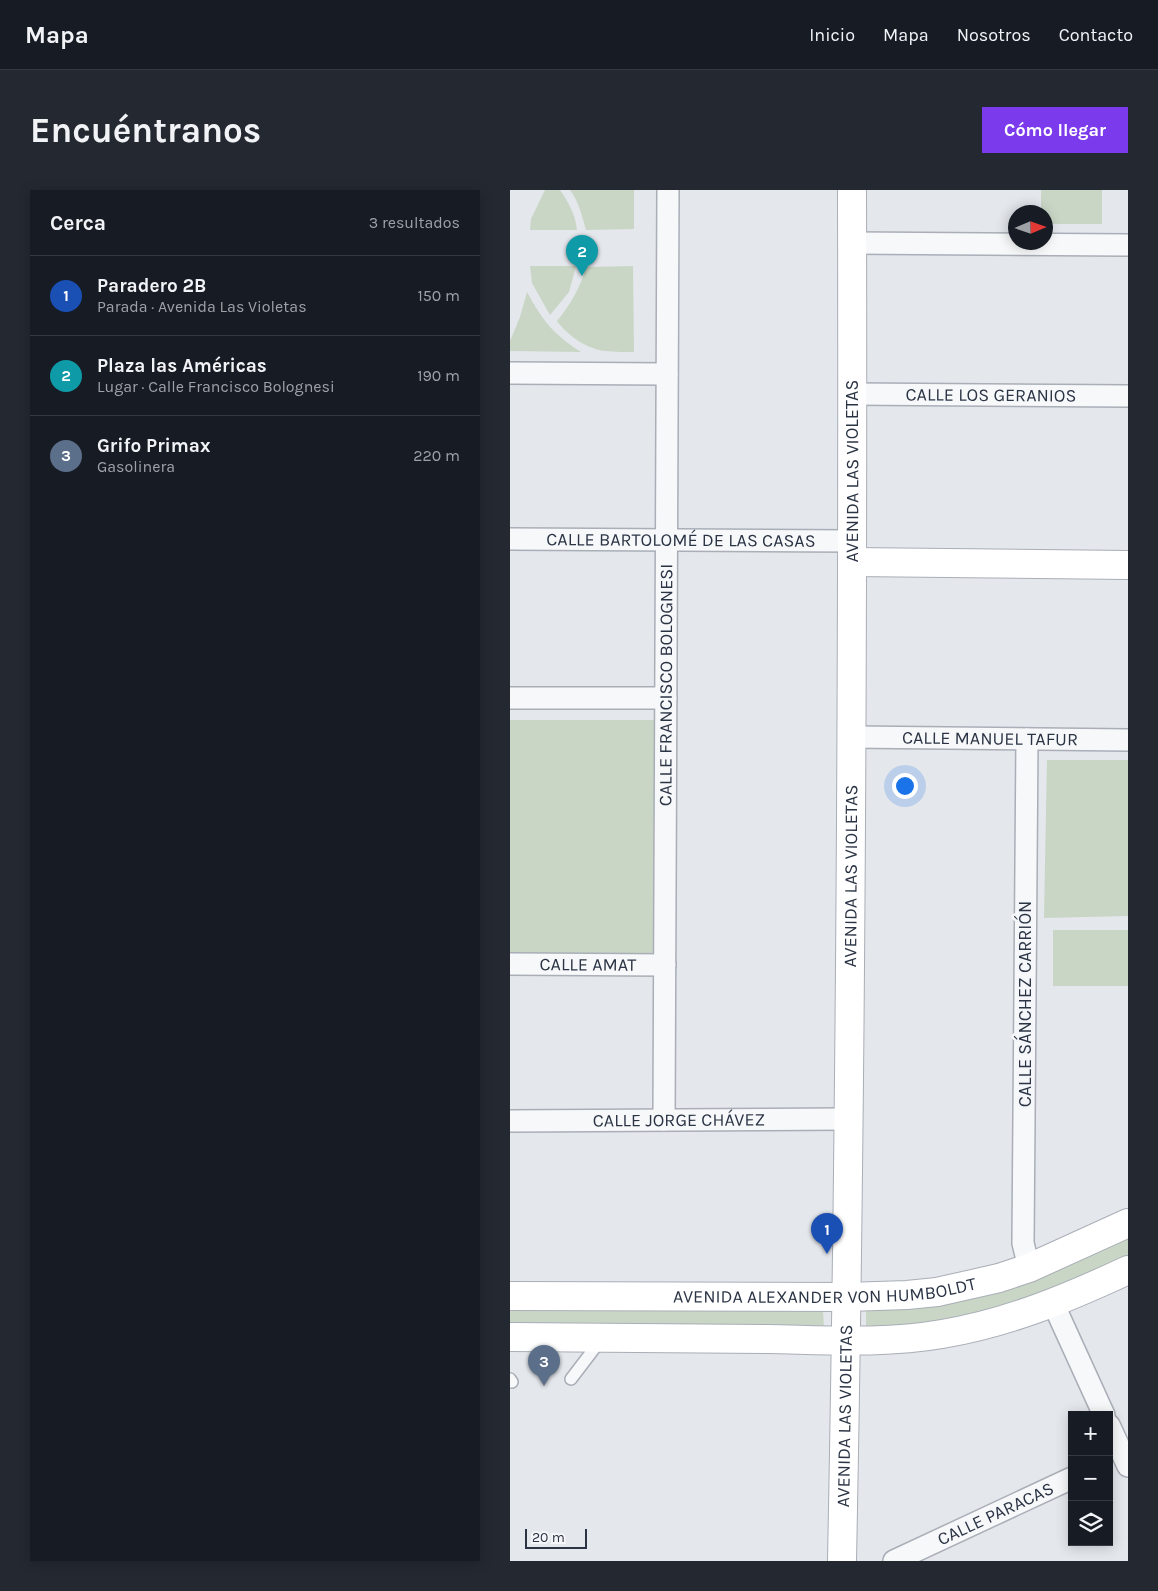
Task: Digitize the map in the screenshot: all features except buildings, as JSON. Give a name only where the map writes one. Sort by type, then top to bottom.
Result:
[{"type":"street","name":"CALLE FRANCISCO BOLOGNESI","points":[[664,1120],[668,190]]},
{"type":"street","name":"AVENIDA LAS VIOLETAS","points":[[842,1561],[847,1297],[853,551],[852,190]]},
{"type":"street","points":[[852,243],[1128,244]]},
{"type":"street","points":[[510,373],[667,374]]},
{"type":"street","name":"CALLE LOS GERANIOS","points":[[852,394],[1128,396]]},
{"type":"street","name":"CALLE BARTOLOMÉ DE LAS CASAS","points":[[510,539],[666,540],[1128,565]]},
{"type":"street","points":[[510,698],[666,698]]},
{"type":"street","name":"CALLE MANUEL TAFUR","points":[[851,737],[1128,740]]},
{"type":"street","name":"CALLE SÁNCHEZ CARRIÓN","points":[[1027,739],[1023,1243],[1029,1268]]},
{"type":"street","name":"CALLE AMAT","points":[[510,964],[665,965]]},
{"type":"street","name":"CALLE JORGE CHÁVEZ","points":[[510,1121],[848,1119]]},
{"type":"street","name":"AVENIDA ALEXANDER VON HUMBOLDT","points":[[510,1296],[847,1297],[937,1292],[999,1278],[1029,1268],[1128,1223]]},
{"type":"street","points":[[510,1337],[846,1340],[909,1338],[942,1334],[1010,1318],[1087,1289],[1128,1270]]},
{"type":"street","points":[[1053,1302],[1102,1411]]},
{"type":"street","points":[[1113,1435],[1122,1459]]},
{"type":"street","name":"CALLE PARACAS","points":[[894,1561],[1068,1480]]},
{"type":"lane","points":[[571,1379],[602,1338]]},
{"type":"green space","points":[[545,190],[560,190],[571,209],[577,230],[530,230],[531,219]]},
{"type":"green space","points":[[570,190],[634,190],[634,229],[586,230],[578,204]]},
{"type":"green space","points":[[1041,190],[1102,190],[1102,224],[1053,224],[1053,205],[1041,205]]},
{"type":"green space","points":[[530,266],[576,266],[569,292],[550,315],[532,283]]},
{"type":"green space","points":[[633,266],[634,352],[616,352],[592,348],[572,336],[557,321],[574,296],[586,267]]},
{"type":"green space","points":[[527,292],[549,326],[581,352],[510,351],[510,341],[520,317]]},
{"type":"green space","points":[[510,720],[658,720],[656,958],[510,958]]},
{"type":"green space","points":[[1047,760],[1128,760],[1128,916],[1044,918]]},
{"type":"green space","points":[[1053,930],[1128,930],[1128,986],[1053,986]]},
{"type":"green space","points":[[1128,1234],[1128,1258],[994,1312],[866,1332],[866,1307]]},
{"type":"green space","points":[[510,1307],[823,1310],[824,1329],[510,1327]]},
{"type":"place","name":"Plaza las Américas","points":[[582,276]]},
{"type":"place","name":"Paradero 2B","points":[[827,1254]]},
{"type":"place","name":"Grifo Primax","points":[[544,1386]]}]
